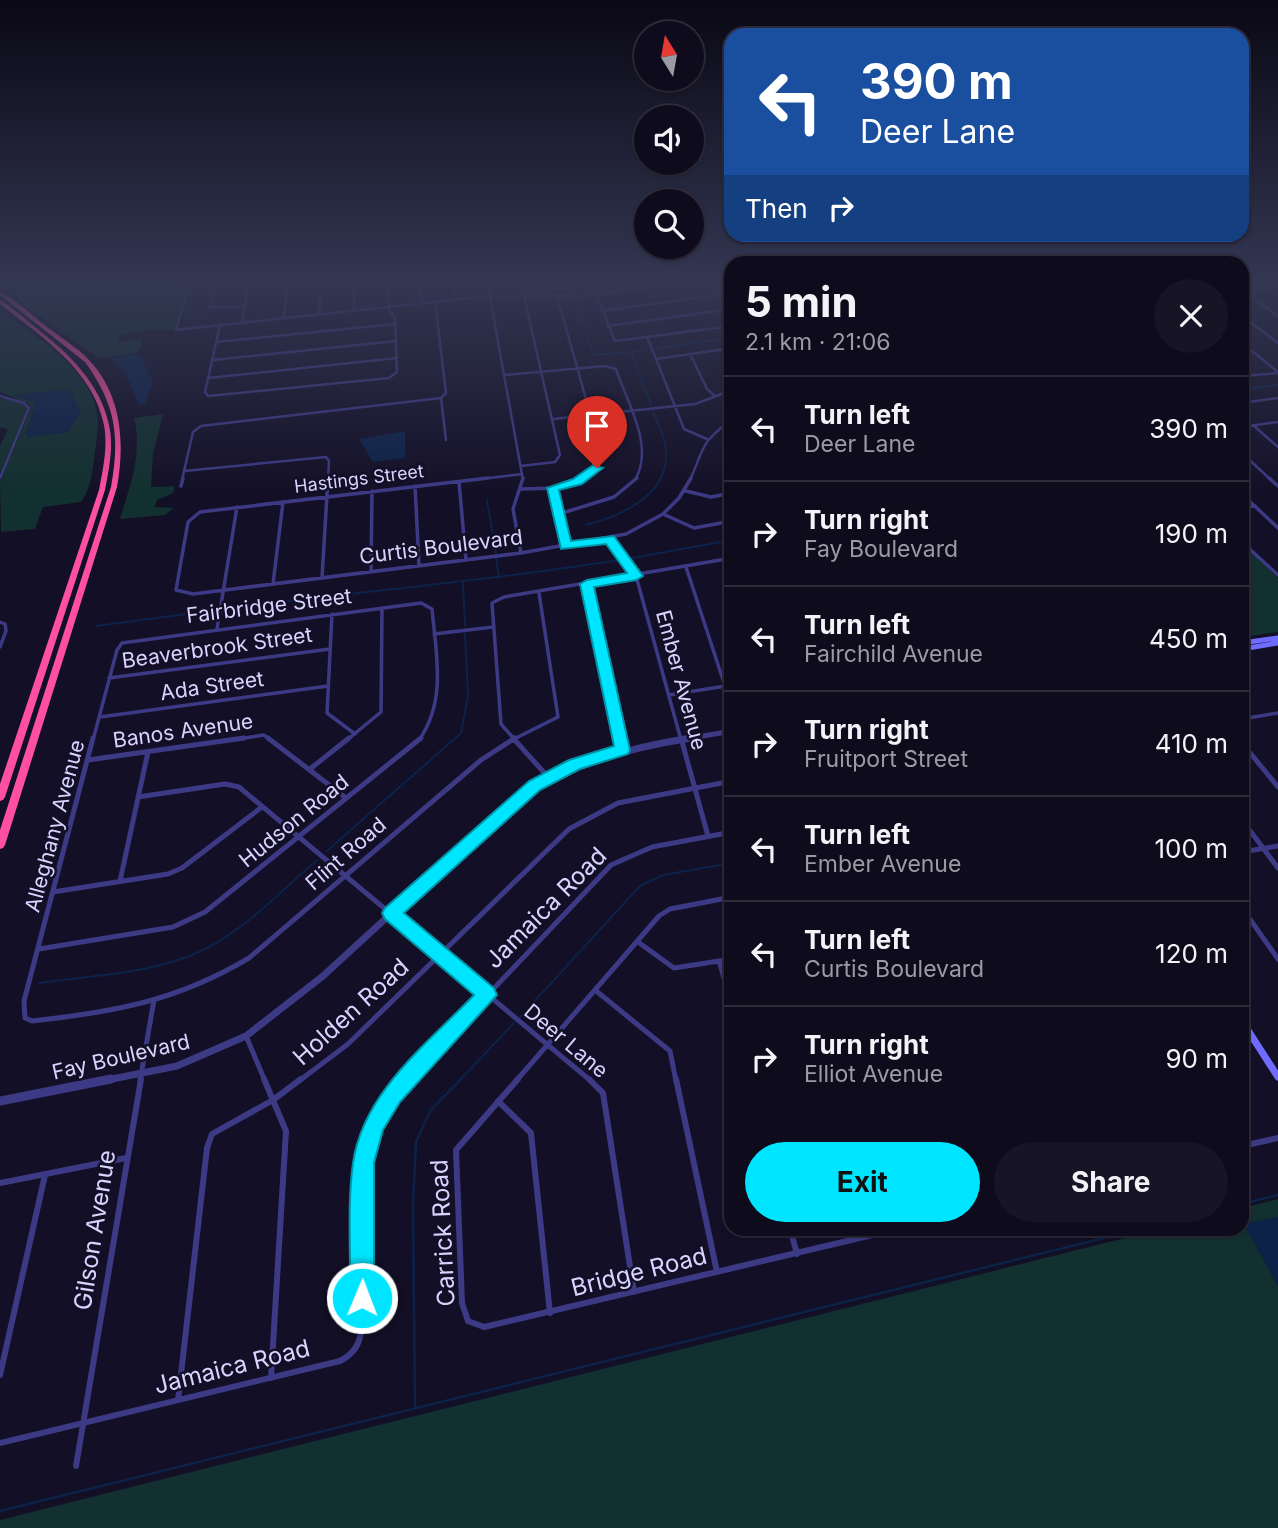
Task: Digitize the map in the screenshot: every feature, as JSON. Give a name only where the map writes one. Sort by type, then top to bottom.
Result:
[{"type":"highway","points":[[0,797],[102,489],[109,447],[104,409],[81,369],[61,352]]},
{"type":"highway","points":[[0,845],[114,487],[121,440],[117,414],[109,393],[93,368],[74,352]]},
{"type":"main road","points":[[1249,642],[1277,640]]},
{"type":"main road","points":[[1249,647],[1277,640]]},
{"type":"main road","points":[[1249,1032],[1278,1077]]},
{"type":"street","points":[[214,352],[206,395],[214,397],[395,375],[397,352]]},
{"type":"street","points":[[213,360],[287,352]]},
{"type":"street","points":[[181,486],[193,432],[201,426],[441,398],[446,393],[442,352]]},
{"type":"street","points":[[500,352],[522,474],[521,489],[513,509],[521,553]]},
{"type":"street","points":[[521,467],[549,464],[560,458],[537,352]]},
{"type":"street","points":[[521,489],[553,488],[586,478],[600,463],[601,450],[573,352]]},
{"type":"street","points":[[653,352],[687,432],[707,439]]},
{"type":"street","points":[[656,359],[702,352]]},
{"type":"street","points":[[1254,352],[1278,372]]},
{"type":"street","points":[[690,354],[706,390],[715,396]]},
{"type":"street","points":[[208,378],[397,358]]},
{"type":"street","points":[[504,375],[611,366],[615,369],[644,454],[638,476],[609,499],[559,514]]},
{"type":"street","points":[[1249,375],[1278,372]]},
{"type":"street","points":[[553,419],[695,404],[724,393]]},
{"type":"street","points":[[0,396],[24,403],[29,408],[0,478]]},
{"type":"street","points":[[441,398],[446,440]]},
{"type":"street","points":[[1249,402],[1278,398]]},
{"type":"street","points":[[1249,426],[1278,422]]},
{"type":"street","name":"Curtis Boulevard","points":[[180,593],[223,591],[521,553],[609,539],[638,528],[663,514],[686,491],[698,454],[707,439],[724,425]]},
{"type":"street","points":[[1253,425],[1278,447]]},
{"type":"street","points":[[184,471],[323,456],[328,461],[322,578]]},
{"type":"street","points":[[1249,459],[1278,486]]},
{"type":"street","name":"Hastings Street","points":[[180,593],[175,583],[188,522],[200,512],[522,474]]},
{"type":"street","points":[[459,481],[466,560]]},
{"type":"street","points":[[415,486],[419,566]]},
{"type":"street","points":[[553,488],[566,546]]},
{"type":"street","points":[[371,572],[372,491]]},
{"type":"street","points":[[686,491],[711,496],[724,494]]},
{"type":"street","points":[[1249,500],[1278,528]]},
{"type":"street","points":[[273,584],[283,502]]},
{"type":"street","points":[[1249,507],[1255,506]]},
{"type":"street","points":[[217,629],[237,507]]},
{"type":"street","points":[[663,514],[694,528],[724,523]]},
{"type":"street","name":"Ember Avenue","points":[[609,539],[636,576],[708,836]]},
{"type":"street","points":[[1249,548],[1278,575]]},
{"type":"street","points":[[548,776],[513,739],[499,718],[501,696],[491,606],[496,599],[724,560]]},
{"type":"street","points":[[686,567],[724,672]]},
{"type":"street","points":[[587,584],[622,750]]},
{"type":"street","name":"Flint Road","points":[[25,1018],[41,1020],[154,1000],[188,991],[218,977],[249,958],[481,760],[513,739],[558,717],[539,593]]},
{"type":"street","name":"Fairbridge Street","points":[[122,643],[421,603]]},
{"type":"street","name":"Hudson Road","points":[[39,949],[173,927],[190,920],[218,903],[420,739],[435,718],[437,708],[432,609],[421,603]]},
{"type":"street","points":[[310,769],[382,712],[382,608]]},
{"type":"street","points":[[332,614],[327,713],[355,734]]},
{"type":"street","points":[[0,647],[6,631],[2,623]]},
{"type":"street","points":[[434,634],[493,627]]},
{"type":"street","name":"Alleghany Avenue","points":[[25,1018],[24,1001],[109,678],[117,650],[122,643]]},
{"type":"street","name":"Beaverbrook Street","points":[[109,678],[330,649]]},
{"type":"street","name":"Ada Street","points":[[100,718],[328,686]]},
{"type":"street","points":[[669,695],[724,687]]},
{"type":"street","points":[[1249,718],[1278,713]]},
{"type":"street","name":"Fay Boulevard","points":[[0,1101],[141,1075],[207,1055],[246,1035],[291,1004],[516,799],[548,776],[599,755],[724,732]]},
{"type":"street","name":"Banos Avenue","points":[[88,760],[264,735],[346,798]]},
{"type":"street","points":[[120,881],[148,752]]},
{"type":"street","points":[[1249,752],[1278,787]]},
{"type":"street","name":"Holden Road","points":[[178,1400],[207,1148],[212,1134],[273,1100],[348,1044],[569,829],[618,803],[724,782]]},
{"type":"street","name":"Deer Lane","points":[[138,797],[233,784],[391,913],[603,1093],[634,1292]]},
{"type":"street","points":[[53,892],[168,874],[182,868],[262,807]]},
{"type":"street","points":[[1249,829],[1278,868]]},
{"type":"street","name":"Jamaica Road","points":[[0,1443],[340,1361],[357,1349],[362,1325],[363,1163],[374,1126],[392,1095],[611,865],[652,847],[724,833]]},
{"type":"street","points":[[1249,851],[1278,846]]},
{"type":"street","name":"Carrick Road","points":[[468,1321],[462,1303],[456,1150],[659,916],[670,909],[724,899]]},
{"type":"street","points":[[1249,918],[1278,959]]},
{"type":"street","points":[[638,942],[674,968],[724,960]]},
{"type":"street","points":[[719,961],[724,978]]},
{"type":"street","points":[[595,990],[670,1051],[717,1272]]},
{"type":"street","name":"Gilson Avenue","points":[[76,1466],[154,1000]]},
{"type":"street","points":[[246,1035],[286,1131],[271,1378]]},
{"type":"street","points":[[498,1101],[531,1133],[551,1313]]},
{"type":"street","points":[[1249,1144],[1278,1138]]},
{"type":"street","points":[[0,1183],[127,1158]]},
{"type":"street","points":[[0,1375],[45,1175]]},
{"type":"street","points":[[792,1236],[797,1254]]},
{"type":"street","name":"Bridge Road","points":[[468,1321],[484,1327],[551,1313],[870,1236]]},
{"type":"green space","points":[[0,352],[56,352],[85,383],[93,398],[98,423],[92,471],[81,502],[43,507],[35,529],[1,532],[0,481],[31,408],[29,404],[0,392]],"holes":[[[70,391],[80,412],[68,432],[28,437],[26,433],[36,403],[16,395]]]},
{"type":"green space","points":[[91,352],[137,352],[137,353],[99,358]]},
{"type":"green space","points":[[0,399],[23,404],[28,409],[0,474],[0,446],[8,429],[0,427]]},
{"type":"green space","points":[[163,414],[153,454],[151,487],[175,486],[173,493],[157,500],[155,507],[174,508],[165,515],[120,519],[136,457],[134,418]]},
{"type":"green space","points":[[1249,553],[1253,553],[1278,578],[1278,632],[1249,636]]},
{"type":"green space","points":[[1278,1199],[1278,1217],[1249,1224],[1249,1206]]},
{"type":"green space","points":[[1249,1232],[1278,1286],[1278,1528],[0,1528],[0,1520],[1133,1236],[1249,1236]]},
{"type":"water","points":[[139,354],[153,380],[146,404],[139,404],[126,375],[110,358]]},
{"type":"water","points":[[70,391],[80,412],[68,432],[28,437],[26,434],[36,403],[13,395]]},
{"type":"water","points":[[405,431],[405,458],[373,462],[359,439]]},
{"type":"water","points":[[1278,1217],[1278,1286],[1249,1233],[1249,1223]]},
{"type":"waterway","points":[[593,352],[594,355],[627,352]]},
{"type":"waterway","points":[[631,352],[651,405]]},
{"type":"waterway","points":[[1249,388],[1278,385]]},
{"type":"waterway","points":[[586,525],[627,510],[640,502],[659,481],[665,468],[666,447],[653,411]]},
{"type":"waterway","points":[[487,500],[496,554]]},
{"type":"waterway","points":[[632,558],[724,541]]},
{"type":"waterway","points":[[496,557],[499,576]]},
{"type":"waterway","points":[[499,576],[619,560]]},
{"type":"waterway","points":[[223,609],[499,576]]},
{"type":"waterway","points":[[463,583],[465,626]]},
{"type":"waterway","points":[[96,626],[217,610]]},
{"type":"waterway","points":[[327,851],[461,733],[468,696],[465,633]]},
{"type":"waterway","points":[[39,983],[144,969],[203,950],[248,920],[317,860]]},
{"type":"waterway","points":[[520,1017],[640,886],[663,875],[724,864]]},
{"type":"waterway","points":[[459,1081],[514,1023]]},
{"type":"waterway","points":[[415,1408],[413,1203],[416,1142],[430,1111],[461,1079]]},
{"type":"waterway","points":[[1249,1202],[1278,1195]]},
{"type":"waterway","points":[[0,1511],[1112,1236]]},
{"type":"route","points":[[362,1298],[363,1163],[374,1126],[392,1095],[487,995],[391,913],[516,799],[548,776],[599,755],[622,750],[587,584],[636,576],[609,539],[566,546],[553,488],[578,482],[597,468]]}]
